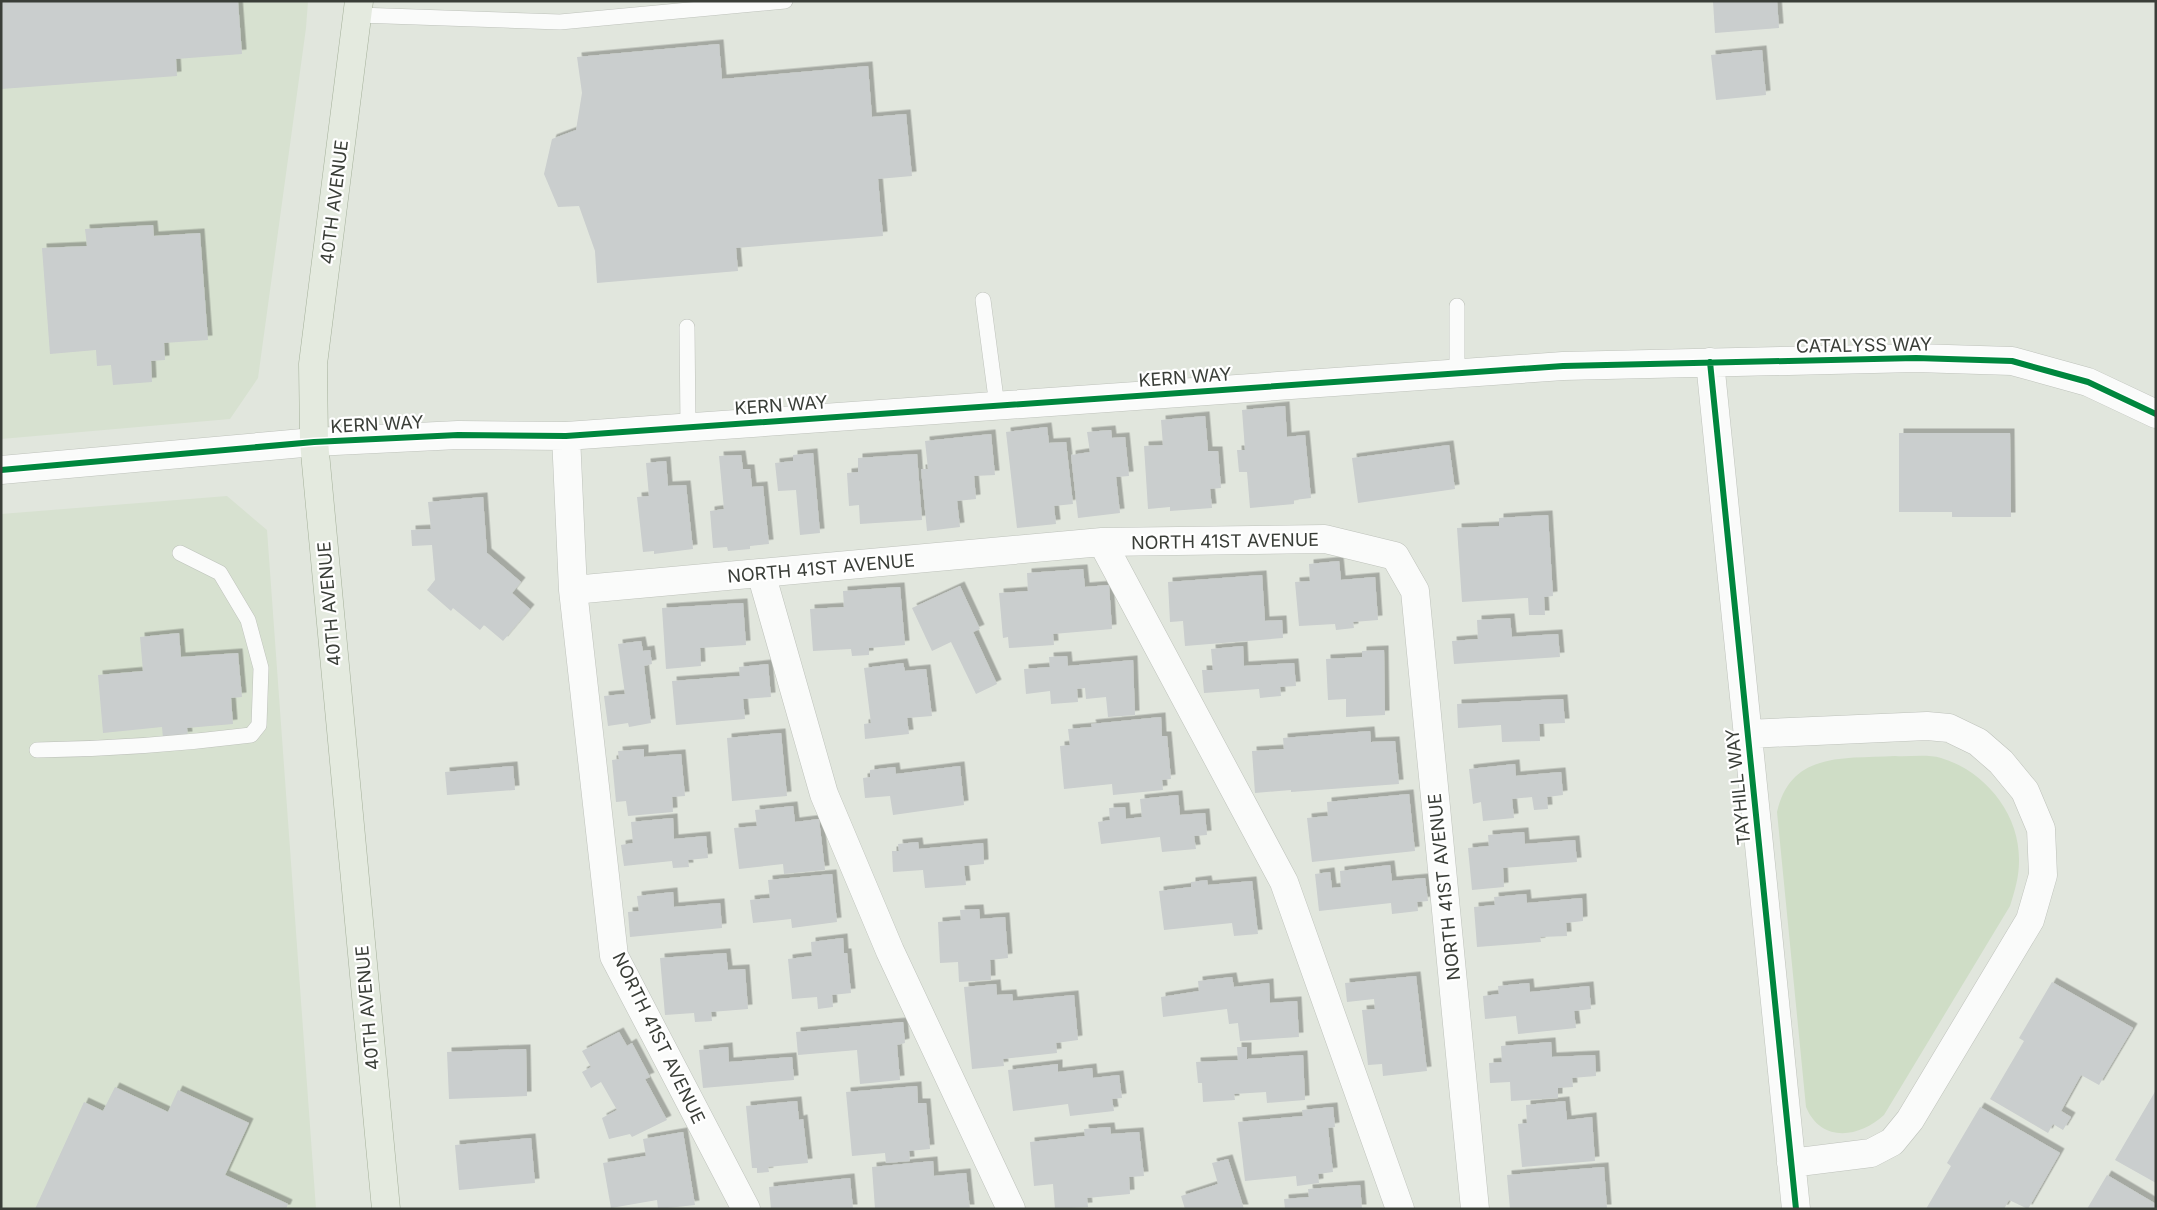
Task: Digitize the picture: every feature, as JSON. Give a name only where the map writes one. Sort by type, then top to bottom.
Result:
[{"type":"main road","name":"40TH AVENUE","points":[[359,8],[313,364],[314,442],[386,1209]]},
{"type":"street","name":"CATALYSS WAY","points":[[1563,366],[1916,358],[2012,361],[2088,382],[2156,414]]},
{"type":"street","name":"TAYHILL WAY","points":[[1710,362],[1796,1209]]},
{"type":"street","name":"KERN WAY","points":[[1,470],[314,442],[458,435],[566,436],[1563,366]]},
{"type":"street","name":"NORTH 41ST AVENUE","points":[[566,436],[573,590],[614,956],[746,1209]]},
{"type":"street","name":"NORTH 41ST AVENUE","points":[[573,590],[1102,542],[1325,539],[1396,556],[1415,591],[1475,1209]]},
{"type":"street","points":[[1102,542],[1284,882],[1400,1209]]},
{"type":"street","points":[[761,573],[824,794],[890,951],[1011,1209]]},
{"type":"street","name":"TAYHILL WAY","points":[[1747,734],[1927,726],[1948,728],[1978,742],[2000,762],[2025,791],[2041,829],[2043,876],[2030,920],[1910,1120],[1892,1142],[1871,1153],[1791,1163]]},
{"type":"lane","points":[[359,8],[560,22],[785,1]]},
{"type":"lane","points":[[983,300],[997,406]]},
{"type":"lane","points":[[1456,306],[1457,373]]},
{"type":"lane","points":[[687,327],[688,427]]},
{"type":"lane","points":[[37,750],[118,749],[222,739],[251,735],[259,725],[261,668],[248,620],[220,573],[180,554]]},
{"type":"shaded area","points":[[1,1],[308,1],[306,28],[258,378],[230,419],[1,439]]},
{"type":"shaded area","points":[[227,496],[267,530],[316,1209],[1,1209],[1,514]]},
{"type":"shaded area","points":[[1895,756],[1941,758],[1957,764],[1985,784],[1997,797],[2013,827],[2018,844],[2018,873],[2010,906],[1884,1115],[1863,1129],[1841,1133],[1821,1127],[1813,1119],[1806,1107],[1777,812],[1784,792],[1794,778],[1807,768],[1822,762],[1839,759]]},
{"type":"building","points":[[1,1],[238,1],[242,54],[176,59],[177,76],[1,89]]},
{"type":"building","points":[[1713,1],[1777,1],[1779,28],[1715,33]]},
{"type":"building","points":[[719,44],[722,79],[868,66],[872,117],[906,114],[912,176],[878,179],[883,236],[736,248],[738,271],[597,283],[595,251],[579,206],[558,207],[544,174],[552,139],[576,130],[582,93],[577,57]]},
{"type":"building","points":[[1762,50],[1766,95],[1716,100],[1711,55]]},
{"type":"building","points":[[153,225],[154,236],[200,233],[208,340],[164,343],[165,360],[151,361],[152,382],[113,385],[111,365],[97,366],[96,350],[50,354],[42,248],[87,246],[85,229]]},
{"type":"building","points":[[1285,406],[1287,437],[1305,435],[1311,498],[1294,500],[1294,504],[1250,508],[1247,472],[1239,472],[1237,450],[1245,450],[1242,410]]},
{"type":"building","points":[[1205,416],[1208,451],[1218,451],[1221,488],[1210,489],[1212,508],[1170,511],[1170,507],[1148,509],[1144,446],[1163,445],[1161,420]]},
{"type":"building","points":[[1047,427],[1049,443],[1066,442],[1073,504],[1054,506],[1056,524],[1017,528],[1006,432]]},
{"type":"building","points":[[1111,430],[1112,438],[1125,437],[1129,476],[1116,477],[1120,513],[1078,518],[1071,455],[1090,452],[1087,432]]},
{"type":"building","points":[[1899,433],[2010,433],[2011,517],[1952,517],[1952,512],[1899,512]]},
{"type":"building","points":[[991,434],[995,475],[974,476],[976,499],[957,501],[960,527],[927,531],[921,469],[928,469],[925,441]]},
{"type":"building","points":[[1449,445],[1455,489],[1358,503],[1352,458]]},
{"type":"building","points":[[813,453],[820,533],[800,535],[796,490],[778,491],[775,463],[793,461],[793,455]]},
{"type":"building","points":[[917,454],[922,520],[860,524],[859,505],[849,506],[847,473],[858,472],[858,458]]},
{"type":"building","points":[[741,455],[743,469],[750,469],[752,487],[763,486],[769,544],[750,546],[750,549],[728,551],[727,547],[713,548],[710,511],[724,509],[719,456]]},
{"type":"building","points":[[666,461],[668,486],[686,485],[693,549],[654,554],[654,551],[643,552],[637,497],[649,496],[646,463]]},
{"type":"building","points":[[483,497],[487,553],[521,582],[512,593],[530,609],[503,641],[484,625],[480,630],[453,608],[451,611],[427,590],[435,580],[432,545],[412,546],[411,530],[431,529],[428,502]]},
{"type":"building","points":[[1548,515],[1553,596],[1544,597],[1545,615],[1529,615],[1528,598],[1462,602],[1457,528],[1499,526],[1499,518]]},
{"type":"building","points":[[1339,561],[1341,580],[1375,577],[1378,620],[1353,622],[1354,628],[1336,630],[1335,624],[1299,626],[1295,582],[1310,581],[1309,564]]},
{"type":"building","points":[[1083,569],[1085,587],[1109,585],[1112,629],[1053,634],[1054,645],[1009,648],[1008,637],[1003,638],[999,593],[1028,591],[1027,573]]},
{"type":"building","points":[[1262,575],[1265,621],[1282,620],[1283,638],[1185,646],[1183,621],[1170,622],[1168,582]]},
{"type":"building","points":[[960,586],[980,629],[973,632],[997,684],[976,694],[951,642],[932,651],[912,608]]},
{"type":"building","points":[[900,587],[905,645],[869,648],[869,655],[852,656],[851,649],[813,651],[810,609],[844,607],[843,591]]},
{"type":"building","points":[[743,603],[746,645],[700,648],[701,666],[666,669],[662,608]]},
{"type":"building","points":[[1510,618],[1512,637],[1558,634],[1560,657],[1454,664],[1452,641],[1478,639],[1477,620]]},
{"type":"building","points":[[179,633],[181,657],[238,653],[242,697],[231,698],[233,724],[187,728],[188,736],[163,738],[162,727],[103,733],[98,675],[143,671],[140,637]]},
{"type":"building","points":[[641,641],[643,651],[650,650],[652,664],[644,666],[651,723],[629,727],[628,723],[608,726],[604,696],[625,694],[618,644]]},
{"type":"building","points":[[1243,646],[1244,666],[1294,663],[1296,686],[1280,687],[1281,696],[1260,698],[1259,689],[1204,693],[1202,670],[1213,670],[1211,649]]},
{"type":"building","points":[[1384,650],[1385,715],[1346,717],[1346,699],[1328,700],[1326,659],[1362,657],[1362,651]]},
{"type":"building","points":[[1067,656],[1068,666],[1133,660],[1135,715],[1108,717],[1106,697],[1086,699],[1085,688],[1077,689],[1078,702],[1051,704],[1050,691],[1026,694],[1024,669],[1050,667],[1049,657]]},
{"type":"building","points":[[903,663],[905,671],[926,669],[932,716],[907,718],[909,734],[865,739],[864,724],[871,723],[864,668]]},
{"type":"building","points":[[768,664],[771,697],[743,699],[745,719],[676,725],[672,681],[740,676],[739,667]]},
{"type":"building","points":[[1563,699],[1565,723],[1539,724],[1540,741],[1502,742],[1501,725],[1458,728],[1457,704]]},
{"type":"building","points":[[1161,717],[1162,736],[1167,736],[1171,779],[1162,780],[1163,790],[1113,795],[1112,784],[1064,789],[1060,746],[1070,745],[1068,729],[1092,727],[1091,724]]},
{"type":"building","points":[[1370,731],[1371,742],[1395,741],[1399,784],[1255,793],[1252,751],[1284,749],[1283,738]]},
{"type":"building","points":[[781,733],[787,796],[732,801],[727,738]]},
{"type":"building","points":[[644,749],[644,757],[681,754],[685,796],[672,797],[673,812],[628,816],[626,801],[616,802],[612,760],[619,759],[618,751]]},
{"type":"building","points":[[1515,764],[1516,776],[1561,772],[1563,795],[1547,797],[1548,809],[1534,810],[1532,797],[1512,799],[1514,818],[1483,821],[1481,802],[1473,804],[1469,769]]},
{"type":"building","points":[[513,766],[515,790],[447,795],[445,772]]},
{"type":"building","points":[[960,766],[964,805],[893,815],[890,796],[865,798],[863,778],[870,777],[870,770],[895,767],[896,774]]},
{"type":"building","points":[[1409,794],[1415,851],[1312,862],[1307,818],[1328,816],[1327,802]]},
{"type":"building","points":[[1178,795],[1180,815],[1205,813],[1207,835],[1194,836],[1196,849],[1162,852],[1160,837],[1101,844],[1098,822],[1110,820],[1109,808],[1125,807],[1126,819],[1142,817],[1140,799]]},
{"type":"building","points":[[793,806],[795,822],[819,819],[825,870],[784,874],[783,864],[739,869],[734,828],[757,826],[755,810]]},
{"type":"building","points":[[673,818],[674,839],[706,836],[708,858],[688,860],[689,867],[673,868],[672,861],[624,866],[621,845],[633,843],[631,822]]},
{"type":"building","points":[[1524,832],[1525,844],[1575,840],[1577,862],[1503,868],[1504,887],[1472,890],[1468,848],[1489,846],[1488,835]]},
{"type":"building","points":[[918,842],[919,849],[983,843],[984,864],[964,866],[966,885],[925,888],[923,870],[893,872],[892,851],[899,851],[898,844]]},
{"type":"building","points":[[1390,865],[1392,881],[1425,878],[1428,901],[1417,902],[1418,911],[1392,914],[1391,903],[1319,911],[1315,874],[1330,872],[1332,888],[1341,887],[1340,871]]},
{"type":"building","points":[[832,874],[837,922],[792,928],[791,919],[753,923],[750,900],[770,898],[768,880]]},
{"type":"building","points":[[1207,880],[1208,885],[1252,881],[1258,934],[1234,936],[1232,923],[1164,930],[1159,891],[1191,887],[1191,882]]},
{"type":"building","points":[[673,892],[674,907],[720,903],[722,928],[630,937],[628,912],[639,911],[637,896]]},
{"type":"building","points":[[1526,894],[1527,903],[1582,898],[1583,921],[1566,923],[1567,936],[1540,937],[1541,942],[1477,947],[1474,907],[1495,905],[1494,897]]},
{"type":"building","points":[[979,909],[980,919],[1005,917],[1008,958],[990,960],[991,980],[959,982],[958,962],[940,963],[938,922],[961,920],[960,910]]},
{"type":"building","points":[[843,938],[844,953],[847,953],[851,993],[832,995],[833,1007],[818,1009],[817,997],[792,999],[788,959],[812,956],[811,942]]},
{"type":"building","points":[[726,953],[728,970],[745,969],[748,1009],[711,1012],[712,1021],[695,1022],[694,1013],[665,1015],[660,958]]},
{"type":"building","points":[[1416,976],[1427,1071],[1383,1076],[1382,1064],[1368,1065],[1362,1010],[1375,1009],[1374,999],[1347,1002],[1345,983]]},
{"type":"building","points":[[1232,977],[1234,987],[1269,983],[1270,1003],[1297,1001],[1299,1037],[1240,1041],[1238,1023],[1229,1024],[1227,1009],[1163,1017],[1161,997],[1199,991],[1198,981]]},
{"type":"building","points":[[2052,982],[2133,1028],[2099,1085],[2081,1075],[2061,1111],[2071,1117],[2063,1130],[2053,1124],[2048,1133],[1990,1099],[2024,1041],[2019,1038]]},
{"type":"building","points":[[1529,983],[1530,992],[1589,986],[1591,1009],[1574,1011],[1576,1028],[1518,1034],[1516,1016],[1485,1019],[1483,996],[1499,994],[1498,986]]},
{"type":"building","points":[[996,984],[997,995],[1012,994],[1013,1001],[1074,995],[1078,1040],[1056,1043],[1057,1053],[1003,1059],[1004,1066],[972,1069],[964,987]]},
{"type":"building","points":[[903,1022],[905,1043],[897,1045],[900,1080],[860,1084],[857,1050],[798,1055],[796,1032]]},
{"type":"building","points":[[619,1032],[627,1046],[632,1043],[650,1077],[645,1079],[667,1120],[632,1137],[630,1134],[609,1139],[602,1118],[617,1110],[601,1082],[591,1088],[582,1072],[591,1067],[582,1051]]},
{"type":"building","points":[[1551,1042],[1552,1057],[1595,1055],[1596,1076],[1572,1078],[1573,1087],[1558,1088],[1558,1098],[1511,1101],[1510,1082],[1490,1083],[1489,1063],[1502,1062],[1501,1046]]},
{"type":"building","points":[[728,1047],[729,1062],[792,1057],[794,1080],[703,1088],[699,1050]]},
{"type":"building","points":[[1237,1047],[1247,1047],[1247,1059],[1303,1055],[1305,1100],[1267,1103],[1266,1092],[1234,1094],[1235,1100],[1203,1102],[1202,1083],[1198,1083],[1196,1062],[1238,1060]]},
{"type":"building","points":[[526,1049],[527,1096],[449,1099],[447,1052]]},
{"type":"building","points":[[1058,1064],[1058,1072],[1092,1068],[1093,1078],[1119,1075],[1122,1098],[1112,1099],[1114,1111],[1070,1116],[1068,1104],[1013,1111],[1008,1070]]},
{"type":"building","points":[[917,1086],[918,1103],[926,1103],[930,1149],[909,1151],[910,1161],[886,1163],[885,1153],[852,1156],[846,1092]]},
{"type":"building","points":[[115,1087],[168,1112],[178,1090],[249,1123],[225,1175],[288,1204],[286,1209],[35,1209],[84,1102],[103,1111]]},
{"type":"building","points":[[2156,1090],[2156,1183],[2115,1160]]},
{"type":"building","points":[[797,1101],[799,1120],[803,1119],[808,1163],[768,1167],[769,1172],[757,1173],[757,1168],[752,1168],[746,1106]]},
{"type":"building","points":[[1565,1101],[1567,1120],[1592,1117],[1595,1161],[1522,1167],[1518,1124],[1527,1123],[1526,1105]]},
{"type":"building","points":[[1333,1107],[1335,1127],[1328,1128],[1333,1172],[1318,1174],[1319,1183],[1297,1186],[1296,1176],[1245,1181],[1238,1122],[1303,1116],[1302,1110]]},
{"type":"building","points":[[1980,1107],[2060,1153],[2028,1209],[2009,1200],[2004,1209],[1926,1209],[1951,1166],[1947,1163]]},
{"type":"building","points":[[1110,1127],[1111,1134],[1139,1132],[1144,1176],[1129,1177],[1130,1194],[1087,1198],[1088,1207],[1055,1209],[1053,1184],[1034,1186],[1030,1142],[1085,1136],[1084,1129]]},
{"type":"building","points":[[683,1132],[695,1205],[658,1209],[657,1200],[611,1208],[603,1163],[646,1156],[643,1139]]},
{"type":"building","points":[[531,1138],[535,1183],[459,1190],[455,1145]]},
{"type":"building","points":[[1228,1159],[1244,1209],[1185,1209],[1181,1196],[1218,1184],[1212,1163]]},
{"type":"building","points":[[933,1161],[934,1176],[966,1173],[970,1209],[875,1209],[872,1167]]},
{"type":"building","points":[[1604,1167],[1607,1209],[1510,1209],[1507,1175]]},
{"type":"building","points":[[2107,1175],[2156,1204],[2156,1209],[2087,1209]]},
{"type":"building","points":[[850,1178],[853,1209],[771,1209],[769,1187]]},
{"type":"building","points":[[1360,1185],[1362,1209],[1285,1209],[1284,1199],[1309,1197],[1308,1189]]},
{"type":"cycle path","points":[[1,470],[314,442],[458,435],[566,436],[1563,366],[1916,358],[2012,361],[2088,382],[2156,414]]},
{"type":"cycle path","points":[[1710,362],[1796,1209]]}]
